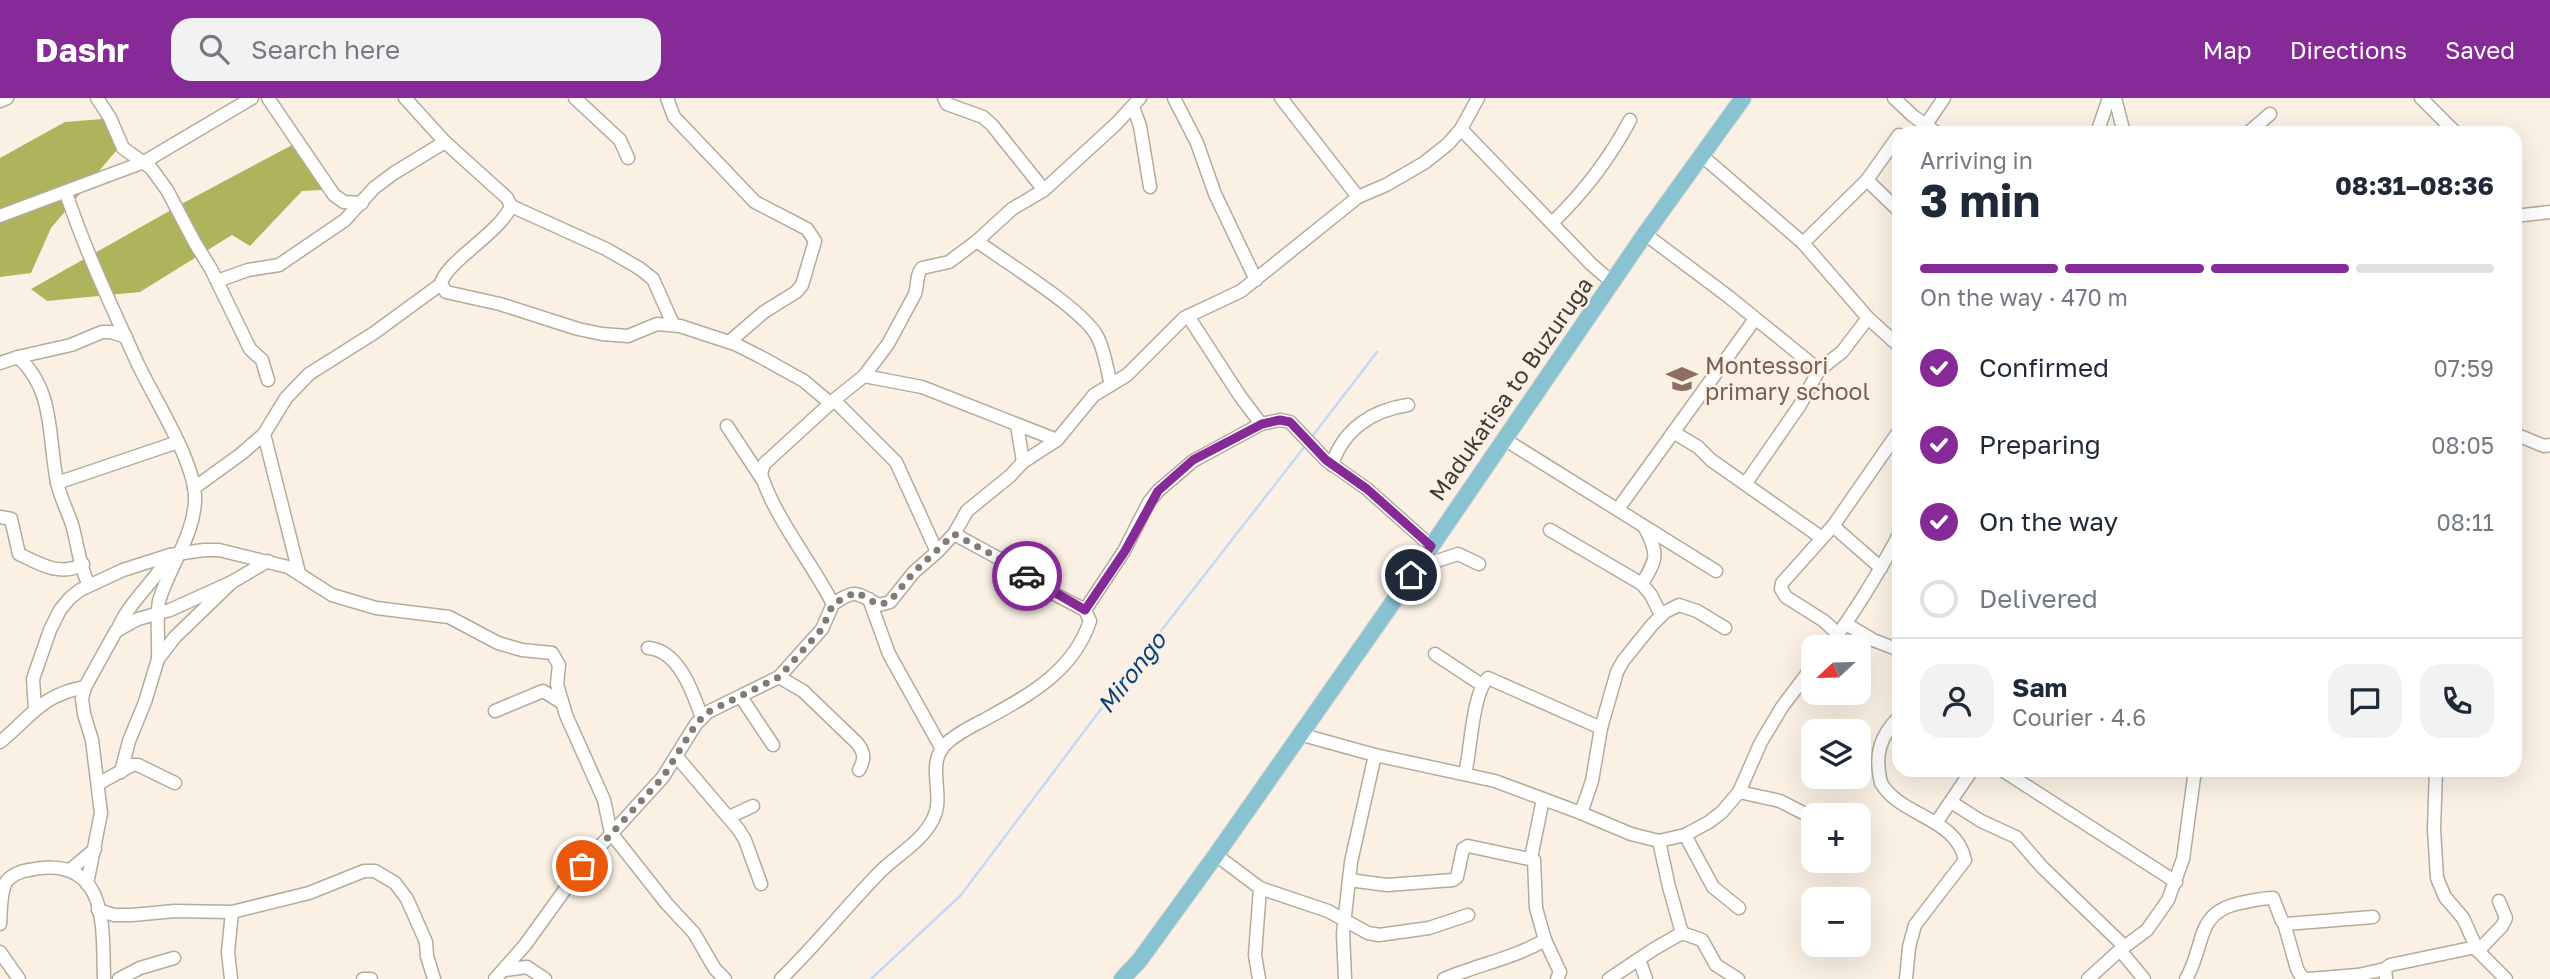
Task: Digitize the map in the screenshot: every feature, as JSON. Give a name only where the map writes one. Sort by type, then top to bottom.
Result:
[{"type":"main road","name":"Madukatisa to Buzuruga","points":[[1122,979],[1139,961],[1216,855],[1645,234],[1743,98]]},
{"type":"street","points":[[0,102],[7,98]]},
{"type":"street","points":[[97,98],[110,118],[123,148],[144,162],[167,190],[217,281],[250,349],[262,360],[268,380]]},
{"type":"street","points":[[0,216],[144,162],[252,98]]},
{"type":"street","points":[[268,98],[334,195],[344,202],[362,203]]},
{"type":"street","points":[[405,98],[445,142],[507,198],[511,206],[606,249],[653,279],[673,324]]},
{"type":"street","points":[[575,98],[620,140],[628,158]]},
{"type":"street","points":[[667,98],[674,117],[755,202],[807,229],[815,241],[802,285],[796,292],[764,312],[729,342]]},
{"type":"street","points":[[944,98],[947,104],[983,117],[992,125],[1044,190]]},
{"type":"street","points":[[1174,98],[1197,143],[1215,194],[1256,280]]},
{"type":"street","points":[[1281,98],[1359,197]]},
{"type":"street","points":[[500,974],[541,924],[582,866],[645,798],[677,757],[688,734],[708,712],[779,677],[822,629],[833,604],[856,592],[879,605],[890,601],[914,572],[954,534],[967,511],[1010,477],[1023,462],[1057,440],[1088,401],[1127,375],[1188,316],[1241,291],[1359,197],[1386,186],[1424,163],[1448,144],[1461,129],[1478,98]]},
{"type":"street","points":[[1894,98],[1926,126]]},
{"type":"street","points":[[1933,126],[1944,98]]},
{"type":"street","points":[[2099,126],[2109,98]]},
{"type":"street","points":[[2115,98],[2122,126]]},
{"type":"street","points":[[2421,98],[2449,126]]},
{"type":"street","points":[[762,479],[764,464],[832,401],[864,376],[888,344],[915,294],[919,271],[949,262],[1012,209],[1044,190],[1136,102]]},
{"type":"street","points":[[1136,102],[1150,187]]},
{"type":"street","points":[[2256,126],[2270,114]]},
{"type":"street","points":[[1906,126],[1913,116]]},
{"type":"street","points":[[1552,223],[1569,207],[1608,157],[1630,120]]},
{"type":"street","points":[[1461,129],[1612,283]]},
{"type":"street","points":[[217,281],[248,270],[279,264],[345,220],[374,188],[394,173],[445,142]]},
{"type":"street","points":[[1803,243],[1867,180],[1892,145]]},
{"type":"street","points":[[1701,155],[1803,243],[1868,318],[1892,340]]},
{"type":"street","points":[[1867,180],[1892,204]]},
{"type":"street","points":[[66,193],[79,230],[127,337],[178,442],[194,488],[195,502],[160,597],[158,659],[121,772]]},
{"type":"street","points":[[194,488],[264,434],[286,398],[309,374],[442,285],[447,272],[495,229],[507,216],[511,206]]},
{"type":"street","points":[[2522,215],[2550,212]]},
{"type":"street","points":[[1645,234],[1819,370]]},
{"type":"street","points":[[977,240],[1091,327],[1102,347],[1111,385]]},
{"type":"street","points":[[442,285],[446,292],[453,295],[499,304],[602,334],[628,336],[657,324],[673,324],[729,342],[804,380],[832,401],[896,462],[937,552]]},
{"type":"street","points":[[1188,316],[1240,396],[1262,424]]},
{"type":"street","points":[[1746,483],[1800,405],[1819,370],[1842,352],[1868,318]]},
{"type":"street","points":[[1618,509],[1755,319]]},
{"type":"street","points":[[0,363],[71,345],[106,331],[127,337]]},
{"type":"street","points":[[18,357],[29,366],[38,380],[46,404],[57,483],[89,585]]},
{"type":"street","points":[[864,376],[922,387],[1057,440]]},
{"type":"street","points":[[1332,465],[1342,443],[1363,422],[1378,412],[1408,405]]},
{"type":"street","points":[[1085,610],[1125,551],[1158,491],[1193,460],[1262,424],[1280,420],[1290,422],[1332,465],[1367,489],[1428,551],[1434,562],[1458,554],[1479,564]]},
{"type":"street","points":[[1017,425],[1023,462]]},
{"type":"street","points":[[727,426],[762,479],[833,604]]},
{"type":"street","points":[[1673,432],[1822,538]]},
{"type":"street","points":[[264,434],[299,573]]},
{"type":"street","points":[[2522,437],[2550,446]]},
{"type":"street","points":[[1504,439],[1716,571]]},
{"type":"street","points":[[1892,440],[1833,526],[1785,578],[1781,589],[1786,597],[1824,621],[1892,647]]},
{"type":"street","points":[[57,483],[178,442]]},
{"type":"street","points":[[0,517],[11,519],[19,554],[63,571],[83,564]]},
{"type":"street","points":[[1642,584],[1656,558],[1654,545],[1644,526]]},
{"type":"street","points":[[1833,526],[1881,568]]},
{"type":"street","points":[[1550,530],[1642,584],[1661,615]]},
{"type":"street","points":[[780,979],[801,961],[880,872],[928,828],[937,807],[935,772],[942,749],[962,732],[1036,690],[1057,672],[1077,649],[1085,634],[1090,621],[1085,610],[954,534]]},
{"type":"street","points":[[1838,635],[1892,548]]},
{"type":"street","points":[[35,709],[33,679],[50,630],[60,610],[80,590],[123,570],[204,550],[268,561],[288,567],[332,595],[376,608],[449,617],[498,643],[522,650],[552,653],[559,665],[557,684],[562,702],[586,765],[604,800],[611,833],[667,904],[694,933],[715,969],[725,979]]},
{"type":"street","points":[[87,884],[101,813],[92,740],[84,715],[82,699],[85,687],[122,618],[175,555]]},
{"type":"street","points":[[117,631],[138,619],[158,614],[232,582],[268,561]]},
{"type":"street","points":[[158,659],[175,637],[232,582]]},
{"type":"street","points":[[869,599],[889,654],[942,749]]},
{"type":"street","points":[[1581,813],[1592,781],[1613,681],[1623,661],[1661,615],[1672,607],[1686,606],[1725,628]]},
{"type":"street","points":[[648,648],[663,651],[678,667],[696,700],[702,718]]},
{"type":"street","points":[[1435,654],[1482,685]]},
{"type":"street","points":[[779,677],[809,696],[858,743],[863,751],[864,761],[859,770]]},
{"type":"street","points":[[1465,774],[1471,733],[1486,678],[1601,728]]},
{"type":"street","points":[[1299,734],[1375,755],[1505,784],[1631,834],[1659,841],[1685,835],[1722,812],[1739,792],[1761,742],[1782,706],[1801,681]]},
{"type":"street","points":[[0,742],[35,709],[58,694],[85,687]]},
{"type":"street","points":[[495,711],[543,691],[562,702]]},
{"type":"street","points":[[741,697],[773,745]]},
{"type":"street","points":[[1892,723],[1880,740],[1881,783],[1900,803],[1936,822],[1950,834],[1965,860],[1915,925],[1909,947],[1906,979]]},
{"type":"street","points":[[1345,979],[1344,920],[1349,880],[1375,755]]},
{"type":"street","points":[[677,757],[729,817],[745,840],[761,884]]},
{"type":"street","points":[[98,784],[138,765],[175,783]]},
{"type":"street","points":[[1936,822],[1967,777]]},
{"type":"street","points":[[2013,777],[2175,882]]},
{"type":"street","points":[[2088,979],[2122,948],[2147,930],[2168,900],[2183,859],[2194,777]]},
{"type":"street","points":[[2436,777],[2434,818],[2437,878],[2445,897],[2463,918],[2477,949],[2506,979]]},
{"type":"street","points":[[1739,792],[1780,802],[1801,812]]},
{"type":"street","points":[[1542,799],[1531,858],[1535,864],[1536,908],[1545,940],[1560,972],[1556,979]]},
{"type":"street","points":[[1951,802],[1981,821],[2016,837],[2122,948],[2144,979]]},
{"type":"street","points":[[729,817],[753,806]]},
{"type":"street","points":[[1685,835],[1713,887],[1739,908]]},
{"type":"street","points":[[1659,841],[1682,933]]},
{"type":"street","points":[[1349,880],[1387,885],[1453,880],[1457,877],[1463,849],[1468,846],[1531,858]]},
{"type":"street","points":[[70,870],[95,849]]},
{"type":"street","points":[[1216,855],[1260,888],[1304,902],[1368,933],[1380,935],[1429,928],[1468,915]]},
{"type":"street","points":[[0,924],[2,892],[12,876],[47,866],[70,870],[87,884],[95,898],[103,942],[104,979]]},
{"type":"street","points":[[98,910],[114,915],[175,911],[232,912],[309,893],[364,871],[374,871],[395,883],[407,899],[426,942],[434,979]]},
{"type":"street","points":[[1259,979],[1255,955],[1260,888]]},
{"type":"street","points":[[2186,979],[2198,955],[2207,923],[2219,909],[2271,897],[2275,900],[2297,970],[2301,976],[2308,979],[2385,974],[2390,965],[2477,949],[2502,926],[2506,918],[2499,901]]},
{"type":"street","points":[[231,979],[228,952],[232,912]]},
{"type":"street","points":[[2284,923],[2290,925],[2373,917]]},
{"type":"street","points":[[1609,979],[1682,933],[1702,940],[1716,965],[1738,979]]},
{"type":"street","points":[[1444,979],[1469,974],[1545,940]]},
{"type":"street","points":[[0,952],[19,979]]},
{"type":"street","points":[[119,979],[140,968],[174,958]]},
{"type":"street","points":[[1639,958],[1646,979]]},
{"type":"street","points":[[500,974],[527,967],[545,979]]},
{"type":"street","points":[[363,979],[371,979]]},
{"type":"green space","points":[[102,119],[121,145],[51,228],[31,273],[0,277],[0,158],[65,122]]},
{"type":"green space","points":[[296,143],[322,190],[302,191],[250,246],[232,235],[140,292],[47,301],[31,289],[187,201]]},
{"type":"waterway","name":"Mirongo","points":[[1311,438],[1377,352]]},
{"type":"waterway","name":"Mirongo","points":[[871,979],[961,895],[1125,677],[1305,446]]},
{"type":"way so far","points":[[582,866],[663,777],[696,724],[708,712],[779,677],[822,629],[833,604],[856,592],[879,605],[890,601],[914,572],[954,534],[1027,576]]},
{"type":"place","name":"Montessori primary school","points":[[1682,379]]},
{"type":"route","points":[[1027,576],[1085,610],[1125,551],[1149,502],[1158,491],[1193,460],[1262,424],[1280,420],[1290,422],[1326,460],[1367,489],[1431,546],[1411,575]]}]
